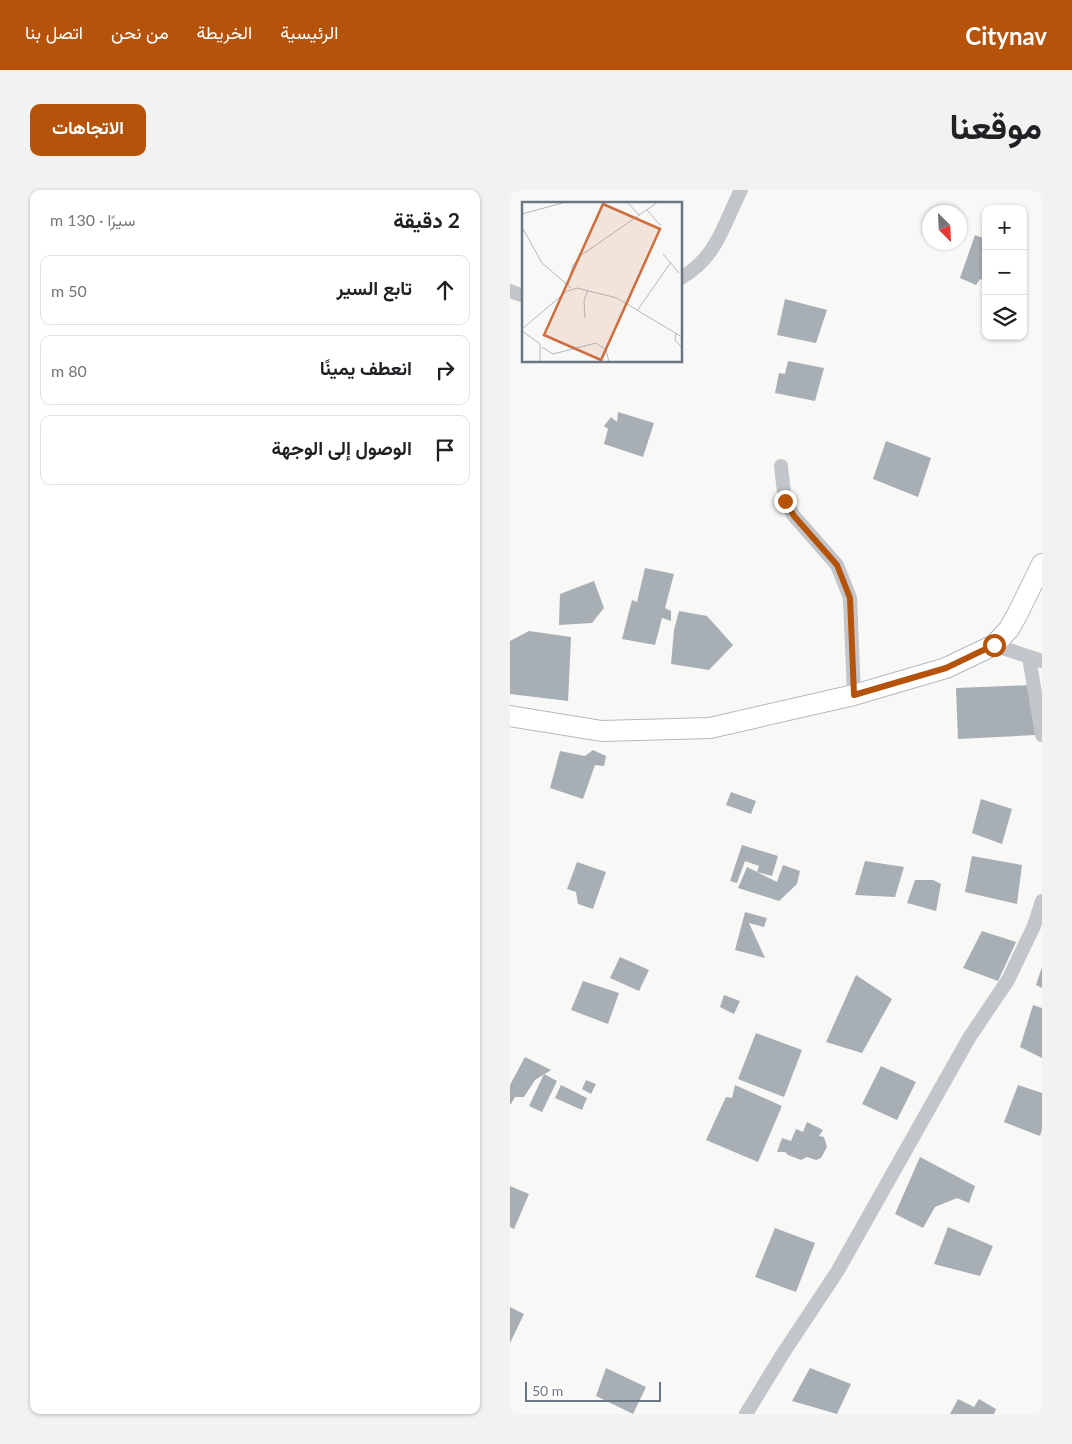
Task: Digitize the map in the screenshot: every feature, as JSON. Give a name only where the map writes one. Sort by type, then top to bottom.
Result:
[{"type":"street","points":[[682,277],[710,254],[723,232],[741,190]]},
{"type":"street","points":[[510,291],[522,295]]},
{"type":"street","points":[[781,466],[785,501],[794,516],[837,565],[850,598],[854,695]]},
{"type":"street","points":[[510,716],[602,731],[710,728],[854,695],[946,668],[994,645],[1009,630],[1042,564]]},
{"type":"street","points":[[994,645],[1036,659],[1042,735]]},
{"type":"street","points":[[746,1414],[836,1272],[969,1038],[1008,980],[1034,926],[1042,901]]},
{"type":"building","points":[[975,235],[982,238],[982,280],[980,279],[976,285],[960,278]]},
{"type":"building","points":[[785,299],[827,310],[816,343],[777,335]]},
{"type":"building","points":[[788,361],[824,368],[815,401],[775,393],[779,373],[785,374]]},
{"type":"building","points":[[618,412],[654,423],[643,457],[604,444],[608,429],[604,426],[611,417],[617,422]]},
{"type":"building","points":[[886,441],[931,458],[918,497],[873,479]]},
{"type":"building","points":[[645,568],[674,574],[665,608],[671,611],[671,621],[662,618],[655,645],[622,639],[632,600],[637,602]]},
{"type":"building","points":[[594,581],[604,608],[592,623],[559,625],[560,594]]},
{"type":"building","points":[[679,611],[707,616],[733,645],[709,670],[671,664],[674,630]]},
{"type":"building","points":[[529,631],[571,637],[568,701],[510,694],[510,641]]},
{"type":"building","points":[[1033,685],[1035,735],[958,739],[956,688]]},
{"type":"building","points":[[593,750],[606,756],[604,766],[595,765],[583,799],[550,788],[560,751],[585,756]]},
{"type":"building","points":[[731,792],[756,801],[751,814],[726,805]]},
{"type":"building","points":[[981,799],[1012,809],[1002,844],[972,833]]},
{"type":"building","points":[[742,845],[778,856],[772,876],[757,872],[759,866],[745,861],[737,883],[730,881]]},
{"type":"building","points":[[972,856],[1022,865],[1017,904],[965,892]]},
{"type":"building","points":[[865,861],[904,867],[895,897],[855,895]]},
{"type":"building","points":[[577,862],[606,872],[593,909],[578,904],[576,892],[567,889]]},
{"type":"building","points":[[783,865],[800,871],[797,884],[779,901],[738,888],[747,867],[777,882]]},
{"type":"building","points":[[915,880],[933,880],[941,884],[936,911],[907,903]]},
{"type":"building","points":[[745,912],[767,918],[764,927],[749,923],[765,958],[735,950]]},
{"type":"building","points":[[982,931],[1016,942],[998,981],[963,968]]},
{"type":"building","points":[[620,957],[649,970],[639,991],[610,978]]},
{"type":"building","points":[[1042,967],[1042,988],[1036,985]]},
{"type":"building","points":[[856,975],[892,999],[862,1053],[826,1042]]},
{"type":"building","points":[[583,981],[619,993],[608,1024],[571,1010]]},
{"type":"building","points":[[724,995],[740,1001],[734,1014],[720,1007]]},
{"type":"building","points":[[1033,1005],[1042,1008],[1042,1058],[1020,1047]]},
{"type":"building","points":[[756,1033],[802,1050],[784,1097],[738,1079]]},
{"type":"building","points":[[525,1057],[551,1070],[535,1080],[524,1097],[515,1097],[510,1104],[510,1085]]},
{"type":"building","points":[[881,1066],[916,1082],[897,1120],[862,1104]]},
{"type":"building","points":[[544,1074],[557,1081],[542,1112],[529,1106]]},
{"type":"building","points":[[586,1080],[596,1084],[591,1094],[582,1089]]},
{"type":"building","points":[[561,1085],[587,1098],[582,1110],[555,1098]]},
{"type":"building","points":[[735,1085],[782,1106],[758,1162],[706,1140],[726,1097],[732,1098]]},
{"type":"building","points":[[1018,1085],[1042,1093],[1042,1130],[1040,1136],[1004,1122]]},
{"type":"building","points":[[807,1122],[823,1130],[819,1136],[824,1137],[827,1147],[821,1158],[816,1160],[807,1157],[801,1160],[785,1152],[777,1152],[782,1138],[791,1141],[796,1129],[803,1132]]},
{"type":"building","points":[[920,1157],[975,1186],[969,1203],[957,1198],[935,1207],[923,1228],[895,1214]]},
{"type":"building","points":[[510,1186],[529,1194],[514,1229],[510,1227]]},
{"type":"building","points":[[948,1227],[993,1246],[980,1276],[934,1264]]},
{"type":"building","points":[[775,1228],[815,1243],[796,1292],[755,1277]]},
{"type":"building","points":[[510,1307],[524,1314],[510,1343]]},
{"type":"building","points":[[606,1368],[646,1387],[633,1414],[596,1396]]},
{"type":"building","points":[[810,1368],[851,1384],[837,1414],[792,1401]]},
{"type":"building","points":[[958,1399],[974,1407],[979,1399],[996,1409],[994,1414],[950,1414]]},
{"type":"route","points":[[785,501],[794,516],[837,565],[850,598],[854,695],[946,668],[994,645]]}]
